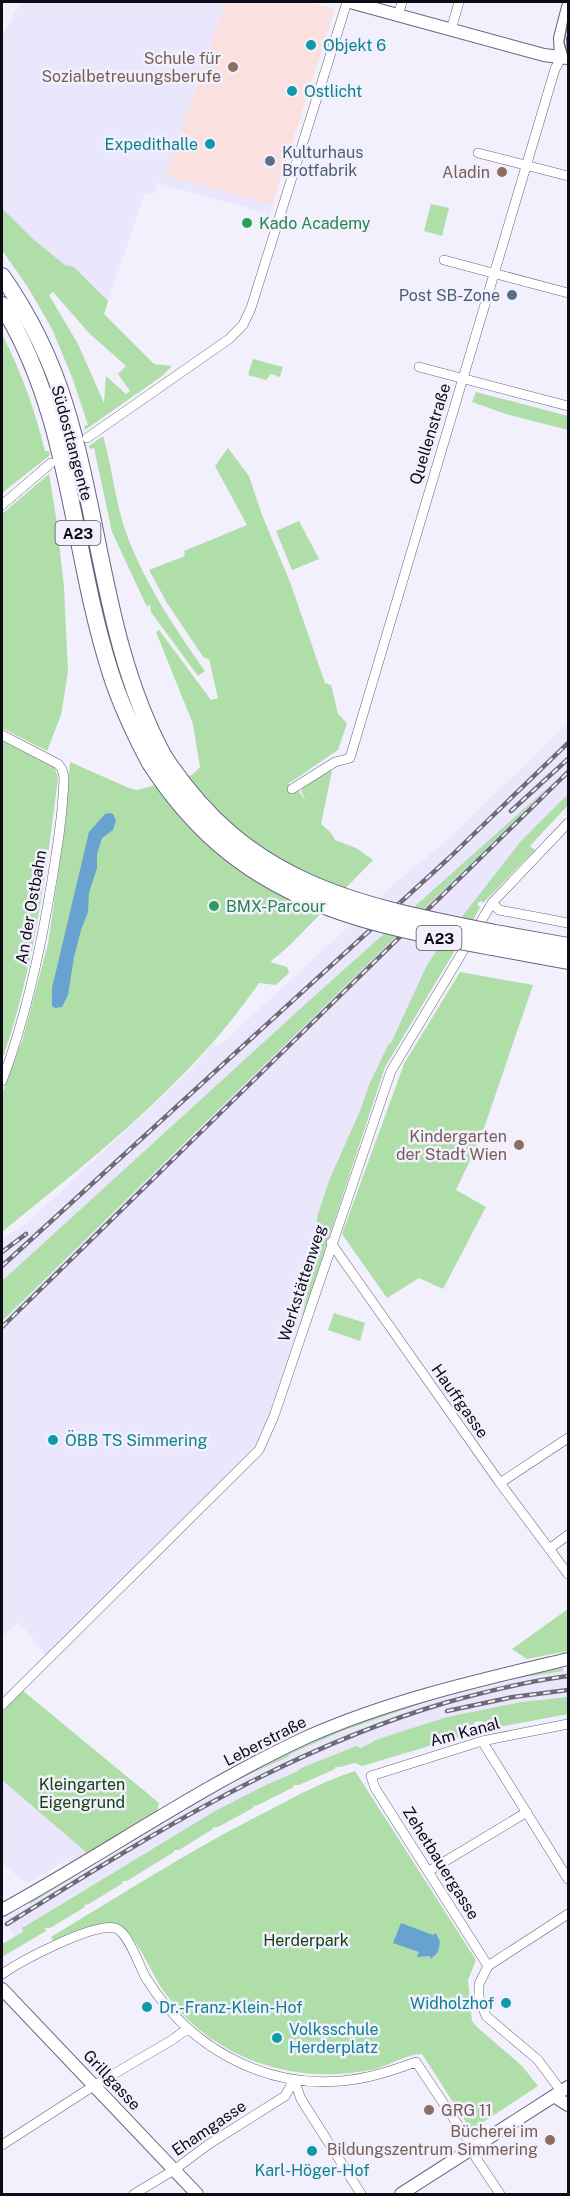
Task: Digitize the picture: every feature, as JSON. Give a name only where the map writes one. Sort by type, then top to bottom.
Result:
[{"type":"highway","name":"Südosttangente","points":[[2,276],[39,338],[64,403],[82,471],[118,638],[157,759]]},
{"type":"highway","name":"Südosttangente","points":[[2,306],[25,347],[50,410],[102,643],[118,697],[157,759]]},
{"type":"highway","name":"A23","points":[[157,759],[224,829],[256,854],[296,877],[338,895],[388,910],[568,946]]},
{"type":"highway","name":"A23","points":[[157,759],[180,807],[214,842],[248,868],[289,892],[333,910],[385,926],[568,961]]},
{"type":"main road","points":[[349,2],[566,60]]},
{"type":"main road","name":"Quellenstraße","points":[[566,60],[560,38],[568,7]]},
{"type":"main road","name":"Quellenstraße","points":[[566,60],[568,42]]},
{"type":"main road","name":"Leberstraße","points":[[2,1910],[232,1775],[306,1738],[385,1707],[498,1675],[568,1659]]},
{"type":"main road","name":"Grillgasse","points":[[2,1989],[197,2194]]},
{"type":"main road","points":[[401,2194],[561,2091],[568,2105]]},
{"type":"street","points":[[87,438],[237,332],[248,316],[349,2]]},
{"type":"street","points":[[398,15],[402,2]]},
{"type":"street","points":[[451,30],[459,2]]},
{"type":"street","name":"Quellenstraße","points":[[292,789],[335,762],[350,758],[555,69],[566,60]]},
{"type":"street","points":[[478,153],[568,176]]},
{"type":"street","points":[[444,260],[568,293]]},
{"type":"street","points":[[419,367],[568,406]]},
{"type":"street","points":[[2,505],[51,463]]},
{"type":"street","name":"An der Ostbahn","points":[[2,735],[49,759],[62,769],[64,784],[46,918],[27,1002],[2,1081]]},
{"type":"street","name":"Werkstättenweg","points":[[2,1705],[244,1467],[263,1444],[391,1071],[492,903],[568,823]]},
{"type":"street","points":[[492,903],[499,910],[568,923]]},
{"type":"street","name":"Hauffgasse","points":[[331,1243],[500,1483],[568,1574]]},
{"type":"street","points":[[500,1483],[568,1438]]},
{"type":"street","points":[[549,1549],[568,1535]]},
{"type":"street","name":"Am Kanal","points":[[371,1776],[482,1741],[568,1724]]},
{"type":"street","points":[[482,1741],[568,1879]]},
{"type":"street","name":"Zehetbauergasse","points":[[371,1776],[375,1788],[488,1966]]},
{"type":"street","points":[[429,1871],[527,1812]]},
{"type":"street","points":[[561,2091],[538,2060],[486,2016],[479,1997],[479,1984],[488,1966],[568,1914]]},
{"type":"street","points":[[2,1974],[41,1951],[78,1936],[115,1928],[124,1936],[145,1977],[168,2008],[187,2029],[225,2056],[294,2080],[340,2081],[378,2075],[416,2062],[474,2149],[476,2158],[500,2194]]},
{"type":"street","points":[[2,2145],[187,2029]]},
{"type":"street","points":[[294,2080],[301,2099],[361,2194]]},
{"type":"street","name":"Ehamgasse","points":[[134,2194],[285,2096],[294,2080]]},
{"type":"shaded area","points":[[21,2],[225,2],[166,176],[272,205],[270,214],[157,183],[153,195],[145,193],[102,319],[2,218],[2,36]]},
{"type":"shaded area","points":[[225,2],[308,2],[335,9],[272,205],[166,176]]},
{"type":"shaded area","points":[[568,723],[568,805],[530,846],[534,850],[483,903],[481,901],[477,904],[480,907],[472,922],[385,1067],[268,1421],[250,1456],[47,1656],[19,1622],[2,1638],[2,1321],[539,795],[2,1281],[2,1241],[31,1219],[190,1071],[214,1042],[218,1047],[402,877],[443,844]]},
{"type":"shaded area","points":[[568,1670],[568,1697],[521,1702],[447,1717],[378,1739],[361,1748],[350,1748],[332,1755],[215,1811],[68,1899],[22,1928],[24,1931],[15,1937],[4,1920],[198,1803],[290,1754],[357,1726],[444,1697],[506,1680]]},
{"type":"shaded area","points":[[2,1780],[87,1853],[72,1862],[65,1861],[26,1884],[2,1863]]},
{"type":"green space","points":[[431,204],[449,208],[442,236],[424,231]]},
{"type":"green space","points":[[2,208],[33,239],[65,265],[74,267],[108,301],[104,314],[154,364],[172,366],[162,376],[85,430],[84,426],[88,425],[72,377],[52,329],[29,289],[2,250]],"holes":[[[53,292],[89,333],[126,366],[118,374],[130,391],[126,394],[106,376],[104,403],[78,344],[49,295]]]},
{"type":"green space","points":[[2,334],[27,391],[45,451],[49,451],[50,455],[2,493]]},
{"type":"green space","points":[[253,359],[283,367],[280,377],[271,374],[266,380],[248,375]]},
{"type":"green space","points":[[476,392],[568,416],[568,430],[506,414],[472,402]]},
{"type":"green space","points":[[103,436],[125,530],[141,568],[160,603],[205,671],[198,676],[151,612],[150,604],[147,607],[112,532],[94,448],[90,449],[89,446]]},
{"type":"green space","points":[[228,448],[249,476],[262,515],[290,582],[325,683],[331,685],[338,714],[347,723],[338,750],[288,784],[298,790],[306,802],[301,791],[304,786],[329,770],[332,771],[321,824],[335,840],[356,848],[373,860],[289,946],[270,962],[287,967],[289,973],[276,985],[259,983],[232,1019],[172,1086],[106,1146],[2,1232],[2,1094],[23,1038],[48,944],[66,820],[70,762],[137,790],[192,775],[200,767],[193,724],[156,632],[159,630],[211,700],[218,698],[209,659],[204,658],[167,603],[149,570],[185,556],[184,551],[247,525],[215,466]]},
{"type":"green space","points":[[49,474],[64,588],[68,672],[61,715],[47,751],[2,728],[2,514]]},
{"type":"green space","points":[[299,521],[319,559],[292,570],[276,531]]},
{"type":"green space","points":[[2,739],[54,766],[58,778],[31,956],[2,1060]]},
{"type":"green space","points":[[554,782],[2,1321],[2,1281],[311,999]]},
{"type":"green space","points":[[568,794],[568,805],[530,846],[535,850],[483,903],[481,901],[477,904],[480,907],[472,922],[385,1067],[301,1322],[317,1246],[313,1241],[318,1214],[330,1178],[369,1085],[427,965],[521,841]]},
{"type":"green space","points":[[460,972],[533,985],[481,1137],[456,1190],[486,1207],[443,1289],[419,1278],[387,1298],[342,1234],[404,1064]]},
{"type":"green space","points":[[334,1313],[365,1323],[360,1341],[328,1330]]},
{"type":"green space","points":[[568,1609],[568,1651],[527,1659],[512,1649]]},
{"type":"green space","points":[[563,1668],[563,1671],[506,1680],[426,1702],[345,1730],[290,1754],[224,1788],[158,1825],[30,1904],[28,1901],[52,1889],[227,1783],[286,1752],[381,1713],[505,1679]]},
{"type":"green space","name":"Kleingarten Eigengrund","points":[[22,1690],[159,1803],[157,1811],[87,1853],[2,1780],[2,1710]]},
{"type":"green space","points":[[568,1697],[568,1714],[478,1731],[477,1729],[483,1727],[482,1721],[474,1722],[476,1732],[362,1766],[355,1763],[335,1767],[299,1785],[293,1785],[294,1787],[253,1806],[218,1827],[213,1827],[179,1850],[174,1850],[127,1881],[122,1881],[123,1883],[84,1905],[85,1907],[50,1928],[45,1928],[46,1931],[2,1957],[2,1944],[23,1932],[22,1928],[215,1811],[301,1768],[356,1746],[361,1748],[378,1739],[447,1717],[521,1702]]},
{"type":"green space","name":"Herderpark","points":[[355,1771],[476,1960],[468,1980],[472,2021],[522,2066],[538,2086],[471,2130],[422,2054],[375,2069],[353,2073],[308,2073],[266,2065],[225,2047],[189,2021],[165,1993],[140,1950],[125,1930],[116,1925],[107,1924],[53,1941],[51,1937],[240,1825],[310,1789]]},
{"type":"water","points":[[110,813],[116,820],[113,830],[102,838],[97,854],[97,868],[89,893],[88,912],[74,957],[68,995],[62,1007],[55,1008],[52,1006],[52,988],[89,832],[105,814]]},
{"type":"water","points":[[401,1923],[433,1935],[436,1933],[440,1942],[438,1952],[431,1959],[430,1956],[417,1957],[419,1952],[393,1943]]},
{"type":"tram line","points":[[568,20],[564,42],[568,56]]},
{"type":"railway","points":[[2,1266],[449,858],[568,743]]},
{"type":"railway","points":[[511,811],[568,759]]},
{"type":"railway","points":[[2,1327],[568,772]]},
{"type":"railway","points":[[2,1252],[26,1234]]},
{"type":"railway","points":[[7,1924],[166,1827],[275,1770],[331,1744],[389,1721],[448,1702],[508,1687],[568,1676]]},
{"type":"railway","points":[[447,1711],[513,1697],[568,1690]]},
{"type":"place","name":"Objekt 6","points":[[311,45]]},
{"type":"place","name":"Schule für Sozialbetreuungsberufe","points":[[233,67]]},
{"type":"place","name":"Ostlicht","points":[[292,91]]},
{"type":"place","name":"Expedithalle","points":[[210,144]]},
{"type":"place","name":"Kulturhaus Brotfabrik","points":[[270,161]]},
{"type":"place","name":"Aladin","points":[[502,172]]},
{"type":"place","name":"Kado Academy","points":[[247,223]]},
{"type":"place","name":"Post SB-Zone","points":[[512,295]]},
{"type":"place","name":"BMX-Parcour","points":[[214,906]]},
{"type":"place","name":"Kindergarten der Stadt Wien","points":[[519,1145]]},
{"type":"place","name":"ÖBB TS Simmering","points":[[53,1440]]},
{"type":"place","name":"Widholzhof","points":[[506,2003]]},
{"type":"place","name":"Dr.-Franz-Klein-Hof","points":[[147,2007]]},
{"type":"place","name":"Volksschule Herderplatz","points":[[277,2038]]},
{"type":"place","name":"GRG 11","points":[[429,2110]]},
{"type":"place","name":"Bücherei im Bildungszentrum Simmering","points":[[550,2140]]},
{"type":"place","name":"Karl-Höger-Hof","points":[[312,2151]]}]
